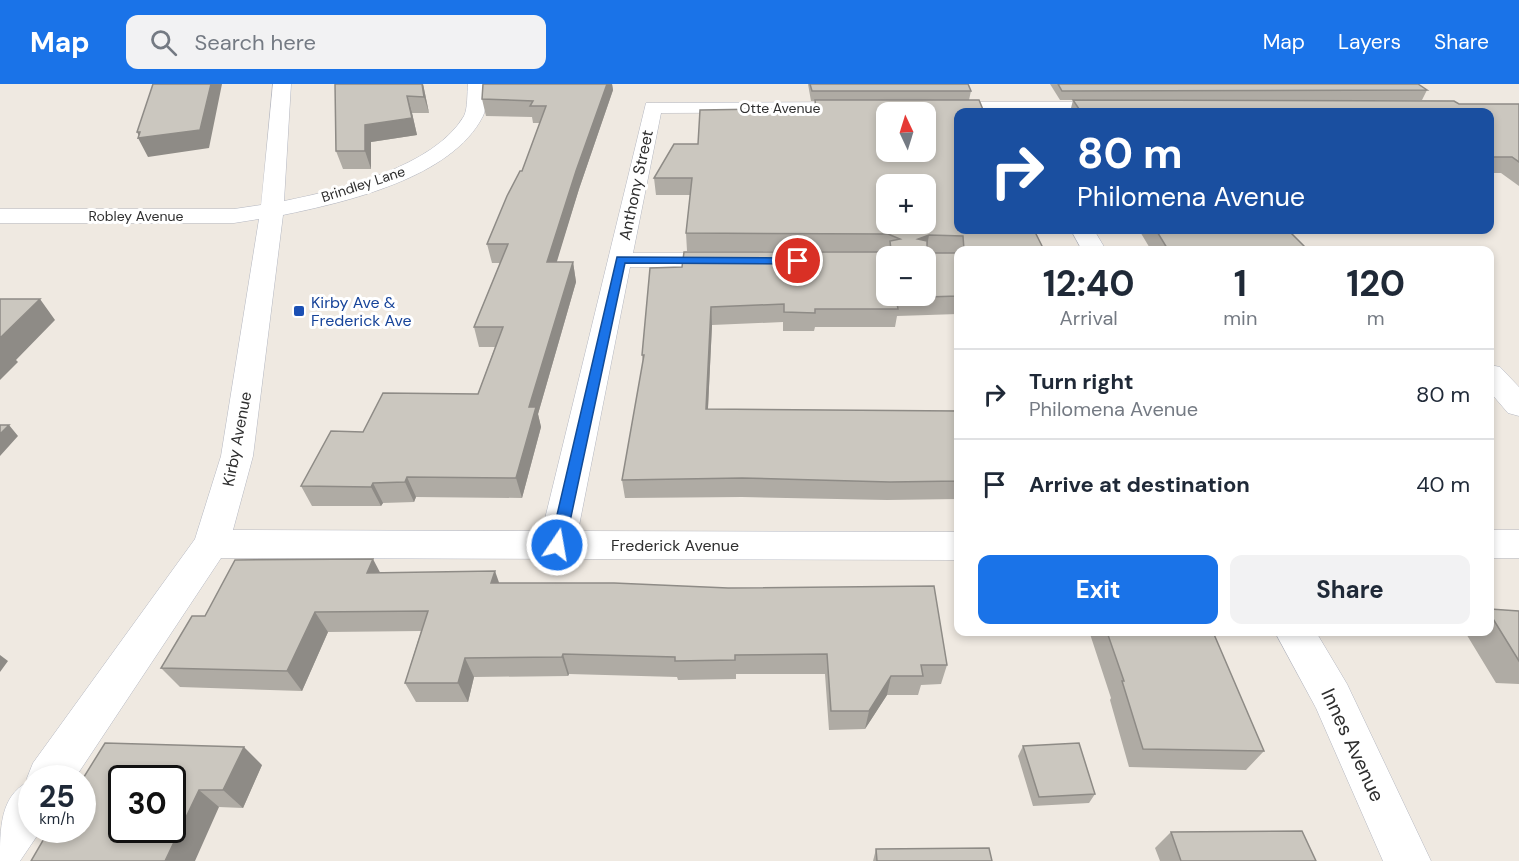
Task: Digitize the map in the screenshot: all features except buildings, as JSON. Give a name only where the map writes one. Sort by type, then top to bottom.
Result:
[{"type":"street","name":"Kirby Avenue","points":[[58,765],[211,544],[237,456],[272,212],[282,84]]},
{"type":"street","name":"Brindley Lane","points":[[272,212],[359,188],[405,172],[446,150],[468,129],[478,109],[477,84]]},
{"type":"street","name":"Otte Avenue","points":[[653,107],[876,108]]},
{"type":"street","name":"Anthony Street","points":[[557,545],[653,107]]},
{"type":"street","points":[[1100,108],[1138,107]]},
{"type":"street","points":[[936,108],[954,109]]},
{"type":"street","name":"Robley Avenue","points":[[0,216],[234,216],[272,212]]},
{"type":"street","points":[[620,260],[748,260]]},
{"type":"street","points":[[1494,378],[1519,406]]},
{"type":"street","name":"Frederick Avenue","points":[[211,544],[954,546]]},
{"type":"street","points":[[1494,544],[1519,544]]},
{"type":"street","name":"Innes Avenue","points":[[1297,636],[1332,698],[1407,861]]},
{"type":"street","points":[[0,849],[18,823]]},
{"type":"place","name":"Kirby Ave & Frederick Ave","points":[[299,311]]},
{"type":"route","points":[[557,545],[620,260],[798,261]]}]
